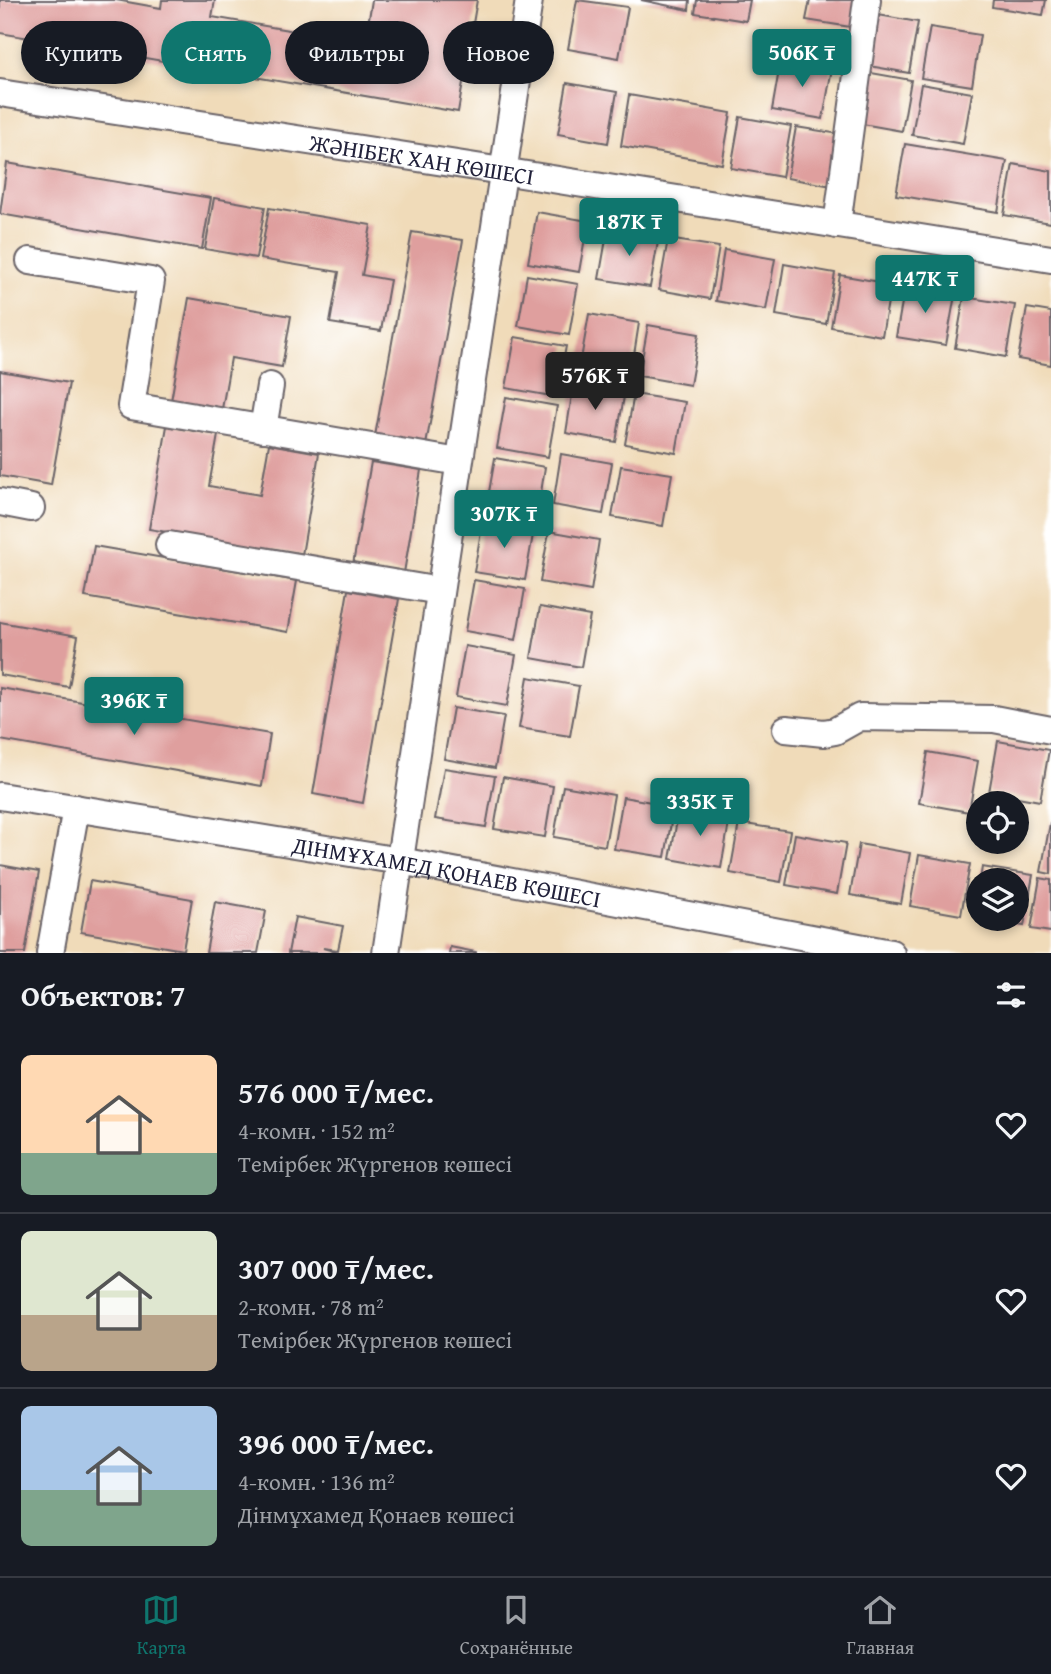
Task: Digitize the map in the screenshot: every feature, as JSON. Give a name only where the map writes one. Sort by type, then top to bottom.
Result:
[{"type":"street","points":[[386,953],[529,0]]},
{"type":"street","points":[[837,225],[867,0]]},
{"type":"street","name":"ЖӘНІБЕК ХАН КӨШЕСІ","points":[[0,93],[1051,259]]},
{"type":"street","points":[[30,261],[151,281],[131,405],[459,462]]},
{"type":"street","points":[[263,429],[270,386]]},
{"type":"street","points":[[0,502],[31,508]]},
{"type":"street","points":[[169,545],[440,592]]},
{"type":"street","points":[[786,729],[835,732],[860,717],[993,719],[1051,730]]},
{"type":"street","name":"ДІНМҰХАМЕД ҚОНАЕВ КӨШЕСІ","points":[[0,796],[400,861],[891,953]]},
{"type":"street","points":[[50,953],[76,808]]},
{"type":"building","points":[[0,0],[116,0],[161,8],[162,0],[215,0],[212,17],[236,21],[161,21],[161,61],[147,58],[147,21],[21,21],[21,37],[0,33]]},
{"type":"building","points":[[372,0],[477,0],[473,21],[443,21],[443,84],[463,84],[458,112],[296,84],[429,84],[429,21],[369,21]]},
{"type":"building","points":[[577,0],[628,7],[619,58],[568,49]]},
{"type":"building","points":[[641,0],[690,0],[689,10]]},
{"type":"building","points":[[697,0],[750,0],[746,21],[695,13]]},
{"type":"building","points":[[810,0],[862,0],[857,28],[806,20]]},
{"type":"building","points":[[993,0],[1046,0],[1043,15],[992,7]]},
{"type":"building","points":[[867,13],[918,22],[909,73],[858,64]]},
{"type":"building","points":[[271,27],[285,29],[285,82],[271,80]]},
{"type":"building","points":[[930,27],[980,35],[972,86],[921,78]]},
{"type":"building","points":[[781,59],[832,68],[823,119],[772,110]]},
{"type":"building","points":[[860,71],[911,80],[902,131],[851,122]]},
{"type":"building","points":[[567,83],[617,92],[608,143],[558,134]]},
{"type":"building","points":[[921,84],[972,93],[963,144],[912,135]]},
{"type":"building","points":[[629,95],[731,113],[722,164],[621,146]]},
{"type":"building","points":[[740,117],[791,126],[782,177],[731,168]]},
{"type":"building","points":[[796,127],[846,135],[838,187],[787,178]]},
{"type":"building","points":[[905,144],[1007,161],[998,212],[896,195]]},
{"type":"building","points":[[7,163],[211,198],[202,249],[0,214]]},
{"type":"building","points":[[1013,164],[1051,171],[1051,223],[1004,215]]},
{"type":"building","points":[[214,198],[265,207],[256,258],[205,249]]},
{"type":"building","points":[[269,208],[371,225],[362,275],[390,280],[381,331],[330,323],[339,272],[260,259]]},
{"type":"building","points":[[537,212],[588,221],[579,272],[528,263]]},
{"type":"building","points":[[608,228],[659,236],[650,287],[599,279]]},
{"type":"building","points":[[412,232],[463,240],[426,445],[375,436]]},
{"type":"building","points":[[668,239],[719,247],[710,299],[659,290]]},
{"type":"building","points":[[724,250],[775,259],[766,310],[716,301]]},
{"type":"building","points":[[784,264],[835,273],[826,324],[776,315]]},
{"type":"building","points":[[527,275],[578,284],[569,335],[518,326]]},
{"type":"building","points":[[840,275],[891,284],[882,336],[831,327]]},
{"type":"building","points":[[905,285],[955,295],[946,345],[896,337]]},
{"type":"building","points":[[964,297],[1015,305],[1006,357],[955,348]]},
{"type":"building","points":[[189,298],[291,316],[282,367],[231,358],[222,409],[171,401]]},
{"type":"building","points":[[1027,308],[1051,312],[1051,365],[1018,359]]},
{"type":"building","points":[[589,314],[639,323],[631,374],[580,365]]},
{"type":"building","points":[[648,325],[699,334],[690,385],[639,376]]},
{"type":"building","points":[[515,337],[566,346],[557,397],[506,388]]},
{"type":"building","points":[[0,371],[69,383],[51,485],[0,476]]},
{"type":"building","points":[[574,382],[625,391],[616,442],[566,433]]},
{"type":"building","points":[[634,394],[685,402],[676,453],[625,444]]},
{"type":"building","points":[[506,397],[557,406],[548,457],[497,448]]},
{"type":"building","points":[[167,426],[218,435],[209,486],[260,495],[269,444],[319,453],[302,555],[149,529]]},
{"type":"building","points":[[561,454],[612,463],[603,514],[553,505]]},
{"type":"building","points":[[495,458],[545,467],[537,518],[486,509]]},
{"type":"building","points":[[371,462],[421,470],[404,573],[353,564]]},
{"type":"building","points":[[621,466],[672,474],[663,526],[612,517]]},
{"type":"building","points":[[483,520],[534,529],[525,580],[474,572]]},
{"type":"building","points":[[549,531],[599,540],[591,591],[540,582]]},
{"type":"building","points":[[94,546],[297,581],[288,632],[85,597]]},
{"type":"building","points":[[474,580],[525,589],[516,640],[465,631]]},
{"type":"building","points":[[348,590],[399,599],[363,803],[313,794]]},
{"type":"building","points":[[540,607],[590,616],[581,667],[531,658]]},
{"type":"building","points":[[0,622],[78,636],[69,687],[0,675]]},
{"type":"building","points":[[465,646],[516,655],[507,706],[456,697]]},
{"type":"building","points":[[528,677],[579,686],[570,736],[519,728]]},
{"type":"building","points":[[0,688],[270,734],[262,786],[0,740]]},
{"type":"building","points":[[453,708],[504,716],[495,768],[444,759]]},
{"type":"building","points":[[998,741],[1049,750],[1040,801],[1029,799],[1029,791],[989,791]]},
{"type":"building","points":[[928,752],[978,761],[973,791],[966,791],[966,811],[919,803]]},
{"type":"building","points":[[444,768],[495,776],[486,827],[435,819]]},
{"type":"building","points":[[503,777],[553,786],[545,837],[494,829]]},
{"type":"building","points":[[563,786],[614,795],[605,846],[554,837]]},
{"type":"building","points":[[623,797],[674,806],[665,857],[614,849]]},
{"type":"building","points":[[679,809],[730,817],[721,868],[670,859]]},
{"type":"building","points":[[739,823],[790,831],[781,882],[730,873]]},
{"type":"building","points":[[1051,823],[1051,874],[1041,872]]},
{"type":"building","points":[[795,834],[846,843],[837,894],[786,885]]},
{"type":"building","points":[[859,844],[910,853],[901,904],[850,895]]},
{"type":"building","points":[[919,855],[970,864],[969,868],[966,868],[961,915],[910,906]]},
{"type":"building","points":[[0,865],[39,872],[25,953],[0,953]]},
{"type":"building","points":[[1029,874],[1033,875],[1029,898]]},
{"type":"building","points":[[1040,878],[1051,880],[1051,932],[1031,929]]},
{"type":"building","points":[[90,881],[192,899],[183,950],[81,932]]},
{"type":"building","points":[[215,902],[266,911],[258,953],[206,953]]},
{"type":"building","points":[[295,917],[343,926],[338,950],[323,948],[340,953],[288,953]]},
{"type":"building","points":[[450,947],[476,952],[476,953],[449,953]]}]
